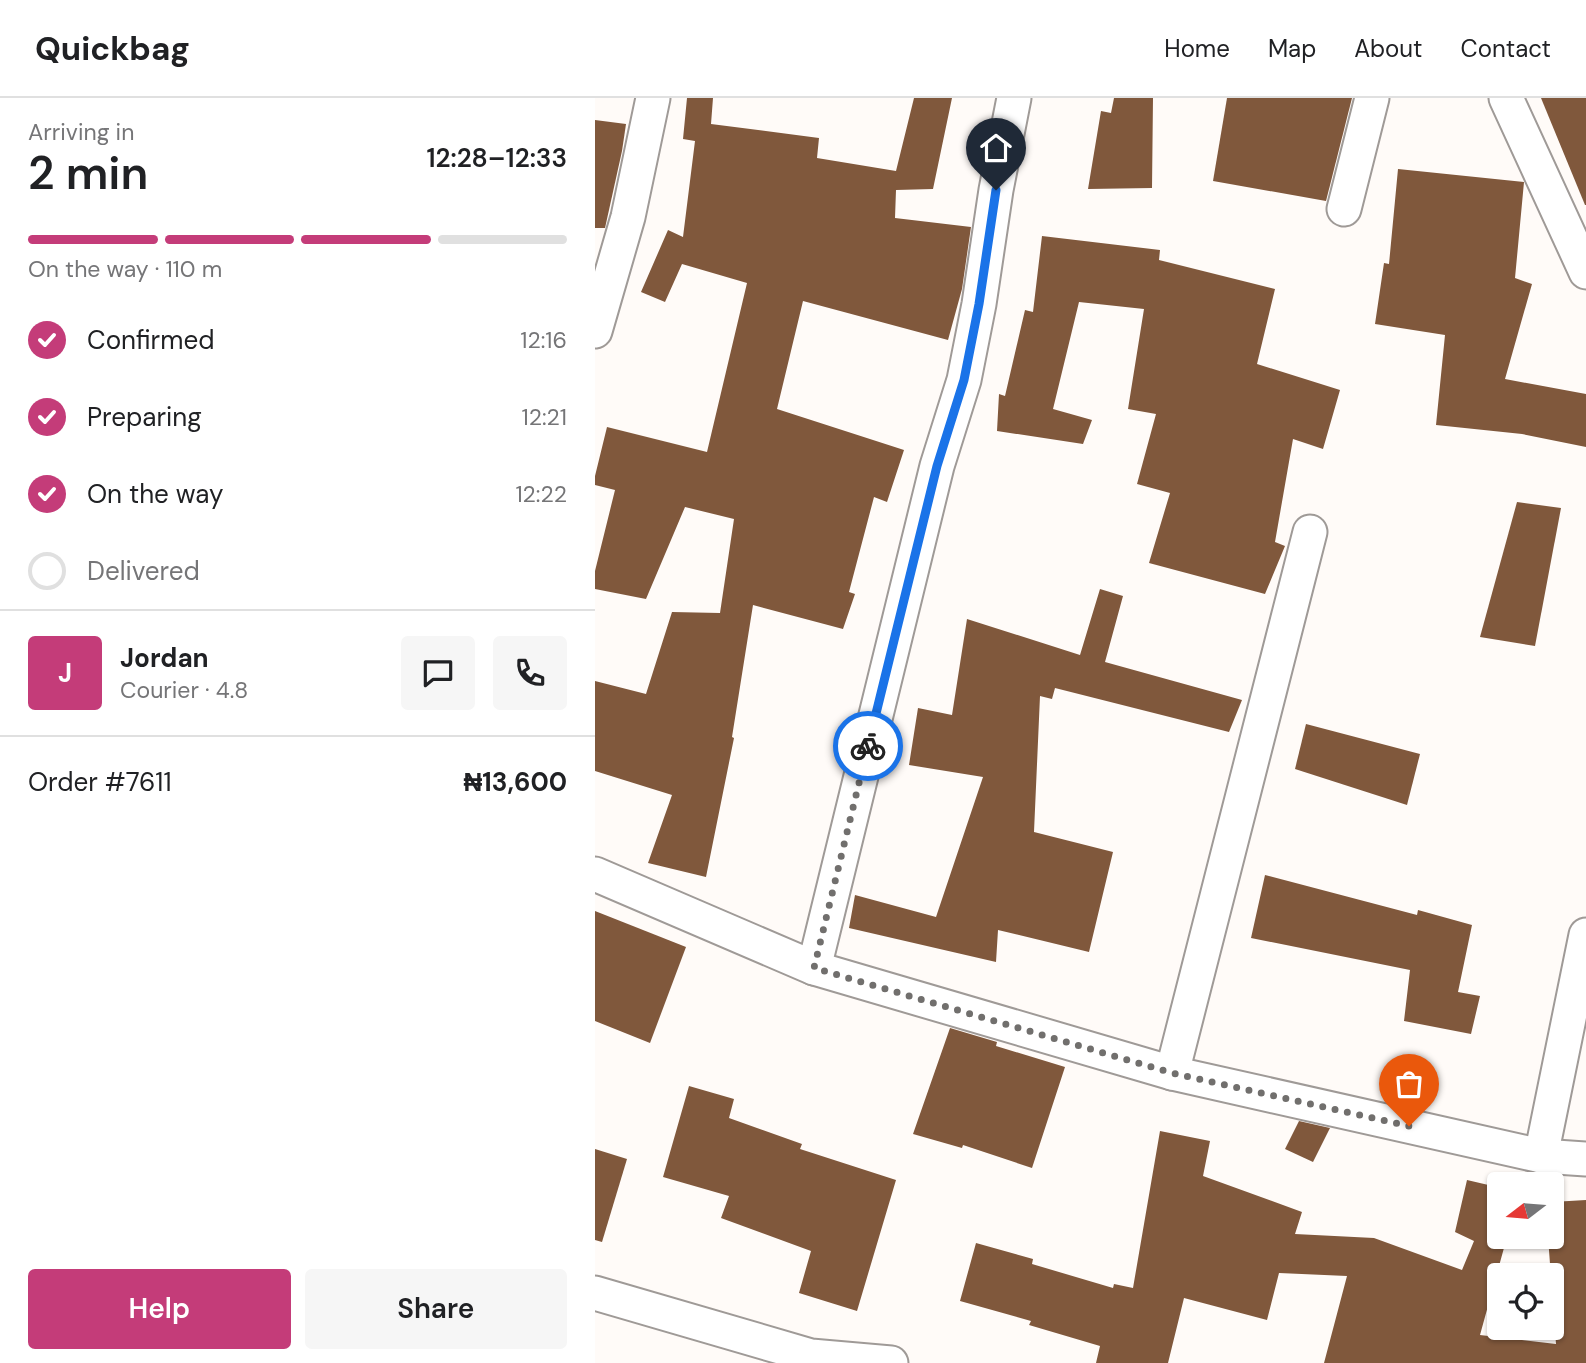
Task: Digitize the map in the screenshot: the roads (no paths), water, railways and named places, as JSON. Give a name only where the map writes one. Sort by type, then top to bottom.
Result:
[{"type":"street","points":[[595,331],[628,217],[653,98]]},
{"type":"street","points":[[814,968],[937,466],[964,380],[1014,98]]},
{"type":"street","points":[[1344,209],[1372,98]]},
{"type":"street","points":[[1506,98],[1586,272]]},
{"type":"street","points":[[1172,1073],[1310,532]]},
{"type":"street","points":[[595,874],[814,968],[1172,1073],[1541,1156],[1586,1159]]},
{"type":"street","points":[[1541,1156],[1586,935]]},
{"type":"street","points":[[595,1293],[811,1356],[891,1363]]}]
